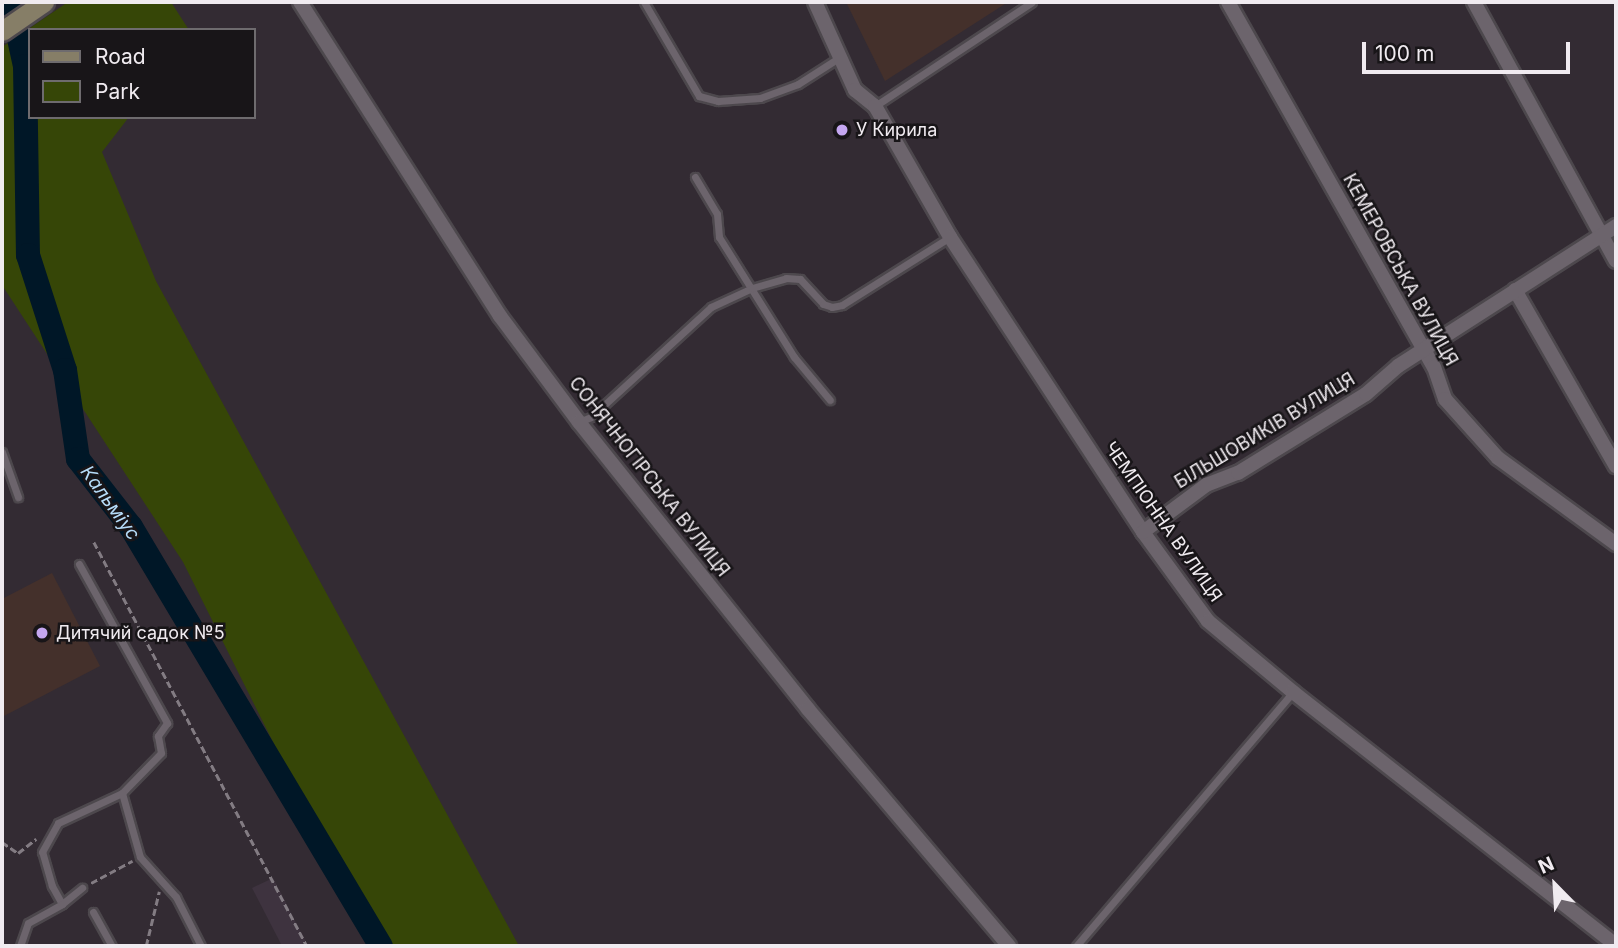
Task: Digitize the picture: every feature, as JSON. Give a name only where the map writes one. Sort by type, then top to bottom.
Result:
[{"type":"main road","points":[[2,31],[44,2]]},
{"type":"street","name":"СОНЯЧНОГІРСЬКА ВУЛИЦЯ","points":[[300,2],[500,316],[579,422],[808,709],[1009,946]]},
{"type":"street","name":"ЧЕМПІОННА ВУЛИЦЯ","points":[[815,2],[855,90],[875,106],[950,237],[1143,531],[1208,621],[1293,692],[1616,945]]},
{"type":"street","name":"КЕМЕРОВСЬКА ВУЛИЦЯ","points":[[1228,2],[1434,367],[1445,399],[1497,458],[1616,539]]},
{"type":"street","points":[[1474,2],[1616,261]]},
{"type":"street","name":"БІЛЬШОВИКІВ ВУЛИЦЯ","points":[[1143,531],[1206,485],[1238,473],[1366,394],[1398,366],[1616,226]]},
{"type":"street","points":[[1515,290],[1616,466]]},
{"type":"lane","points":[[644,2],[699,96],[718,101],[760,98],[798,84],[840,58]]},
{"type":"lane","points":[[875,106],[1032,2]]},
{"type":"lane","points":[[695,177],[718,214],[719,237],[794,357],[830,400]]},
{"type":"lane","points":[[579,422],[591,417],[711,307],[752,288],[786,278],[800,279],[823,304],[832,307],[842,305],[950,237]]},
{"type":"lane","points":[[2,452],[18,498]]},
{"type":"lane","points":[[62,904],[52,886],[42,852],[58,823],[122,793],[161,753],[158,736],[167,723],[79,564]]},
{"type":"lane","points":[[1076,946],[1293,692]]},
{"type":"lane","points":[[122,793],[140,857],[176,897],[201,946]]},
{"type":"lane","points":[[20,946],[28,923],[62,904],[82,888]]},
{"type":"lane","points":[[93,912],[112,946]]},
{"type":"path","points":[[94,541],[307,946]]},
{"type":"path","points":[[82,888],[140,857]]},
{"type":"path","points":[[146,946],[161,881]]},
{"type":"shaded area","points":[[846,2],[1008,2],[885,81]]},
{"type":"shaded area","name":"Дитячий садок №5","points":[[52,573],[100,666],[2,717],[2,599]]},
{"type":"shaded area","points":[[273,878],[308,946],[282,946],[252,888]]},
{"type":"green space","points":[[68,2],[171,2],[188,28],[30,28]]},
{"type":"green space","points":[[28,29],[28,119],[127,119],[102,152],[156,281],[519,946],[375,946],[183,562],[2,285],[2,47]]},
{"type":"waterway","name":"Кальміус","points":[[11,2],[25,66],[28,255],[65,370],[78,459],[131,527],[381,946]]},
{"type":"place","name":"У Кирила","points":[[842,130]]},
{"type":"place","name":"Дитячий садок №5","points":[[42,633]]}]
